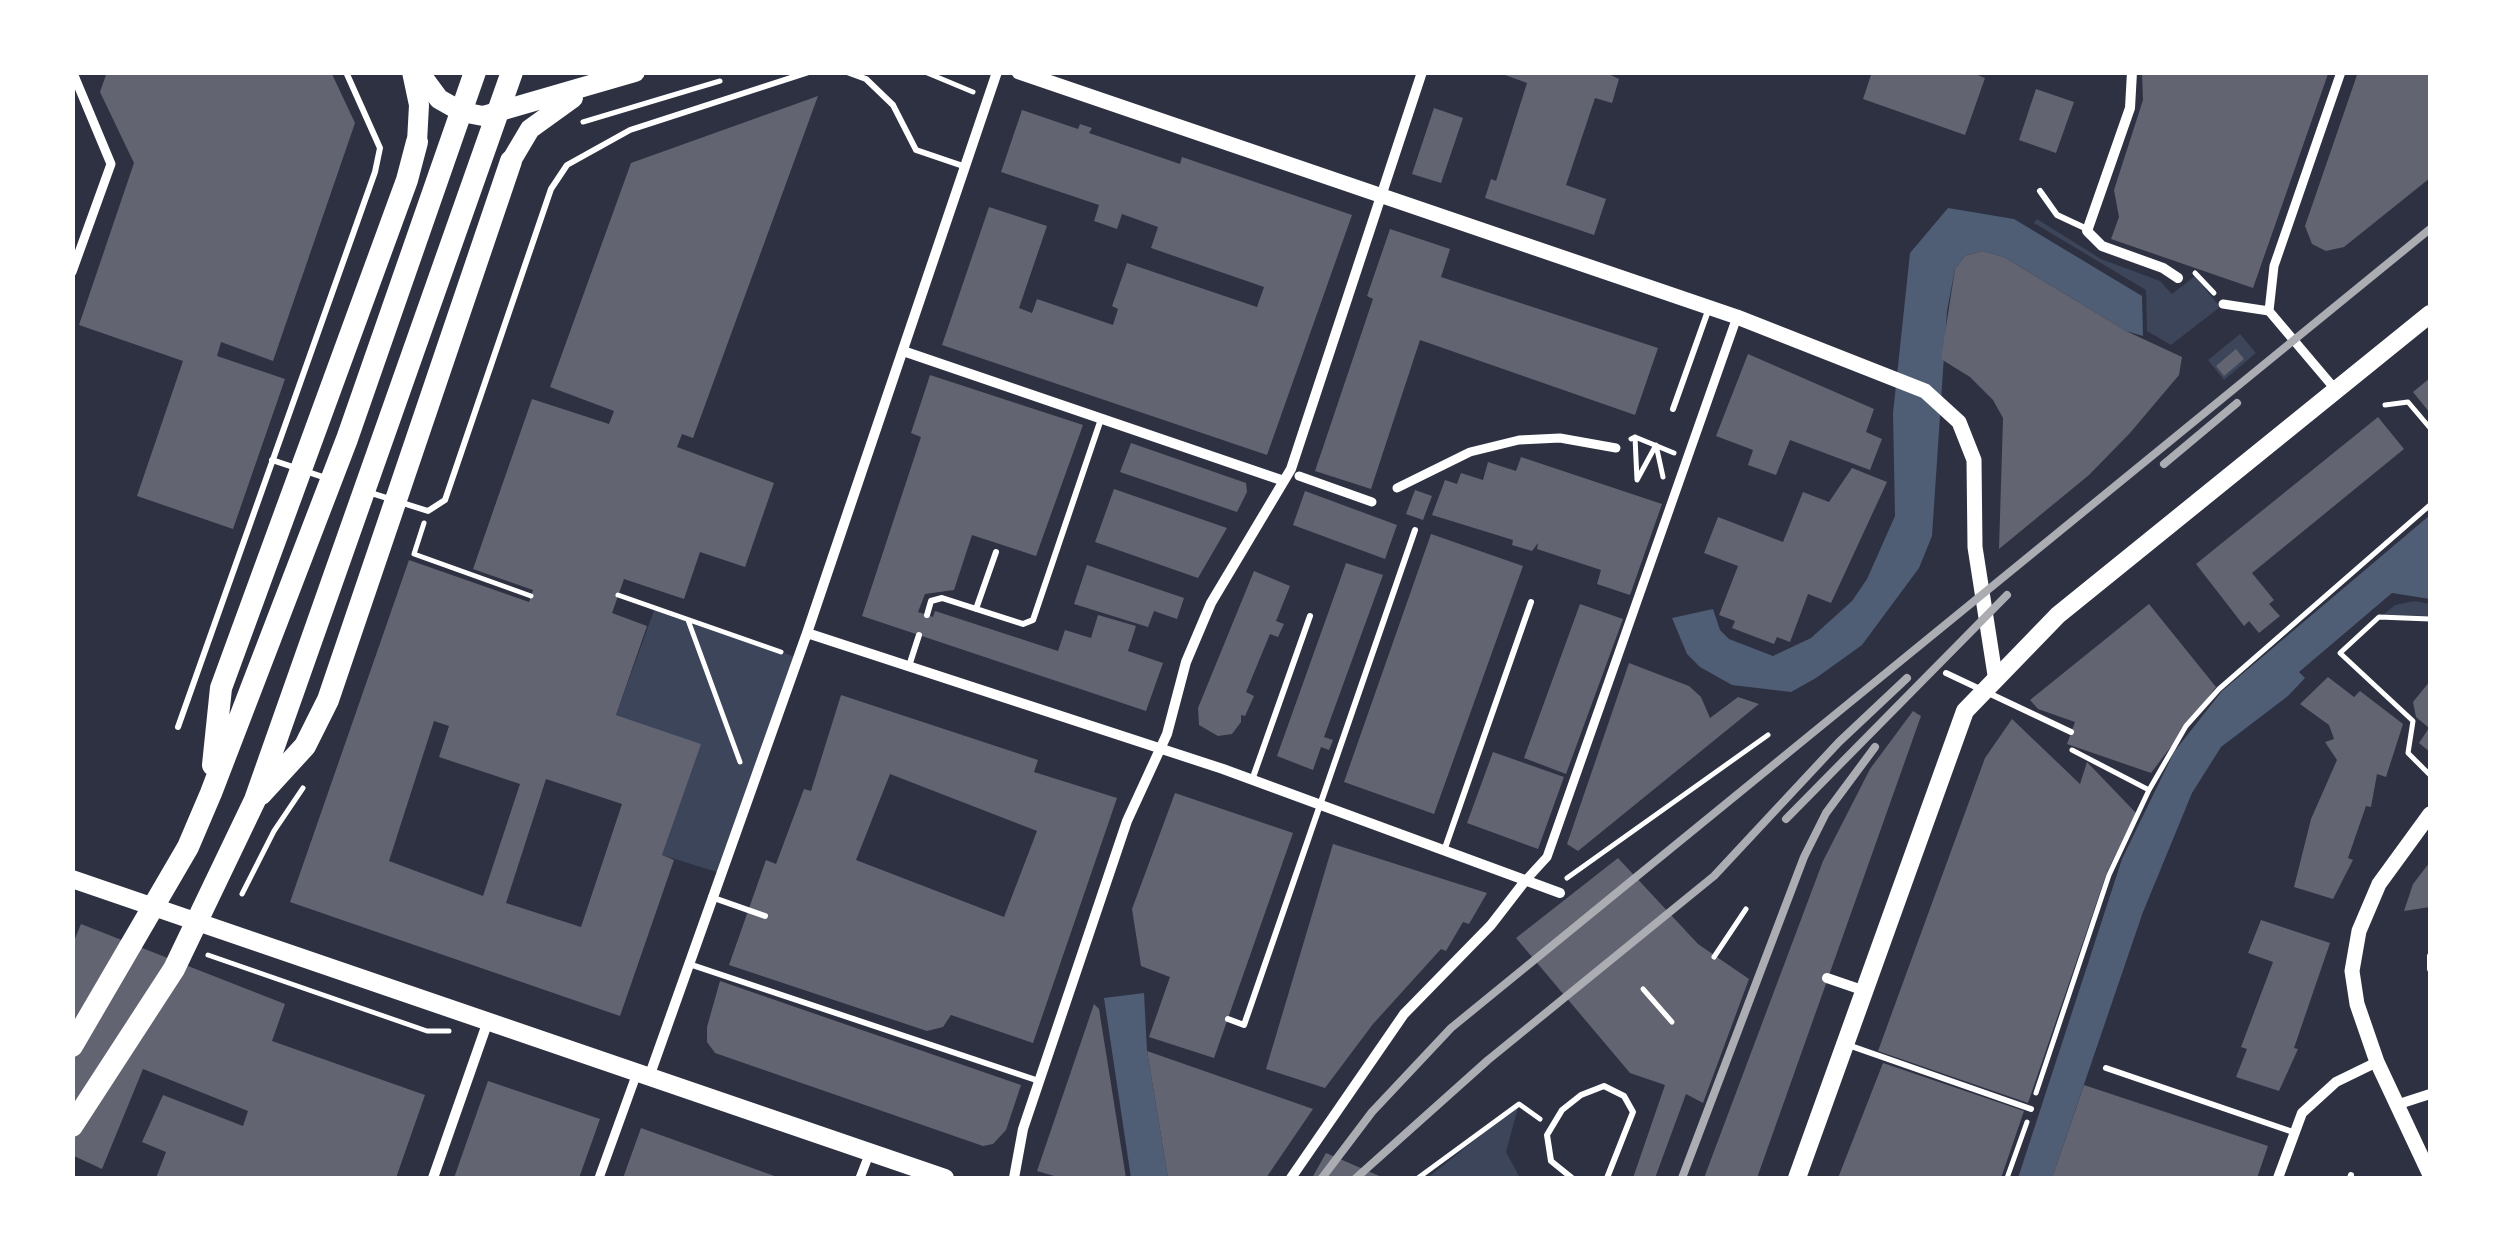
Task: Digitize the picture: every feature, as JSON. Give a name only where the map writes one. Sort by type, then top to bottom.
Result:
[{"type":"highway","points":[[416,72],[439,99],[462,112],[483,116],[636,72]]},
{"type":"highway","points":[[211,794],[220,688],[350,338],[416,142],[416,72]]},
{"type":"highway","points":[[72,1046],[188,846],[211,794],[334,474],[475,72]]},
{"type":"highway","points":[[72,1126],[174,969],[255,800],[512,72]]},
{"type":"highway","points":[[255,800],[306,746],[328,700],[512,161],[530,129],[596,84]]},
{"type":"main road","points":[[1797,1178],[1965,711],[1988,682],[2085,593],[2430,314]]},
{"type":"main road","points":[[72,879],[945,1178]]},
{"type":"street","points":[[599,1178],[688,964],[807,633],[997,72]]},
{"type":"street","points":[[1019,72],[1710,307],[1890,374],[1925,391],[1959,422],[1974,460],[1976,547],[1988,682]]},
{"type":"street","points":[[1014,1178],[1039,1081],[1127,821],[1160,751],[1186,662],[1212,603],[1284,481],[1422,72]]},
{"type":"street","points":[[2132,72],[2130,108],[2087,229],[2102,246],[2163,268],[2178,278]]},
{"type":"street","points":[[2269,311],[2274,266],[2342,72]]},
{"type":"street","points":[[72,272],[112,164],[73,73]]},
{"type":"street","points":[[2223,304],[2269,311],[2335,390]]},
{"type":"street","points":[[1291,1178],[1404,1014],[1491,925],[1546,858],[1738,317]]},
{"type":"street","points":[[902,351],[1284,481]]},
{"type":"street","points":[[1397,488],[1470,452],[1519,440],[1560,438],[1616,448]]},
{"type":"street","points":[[1299,476],[1372,502]]},
{"type":"street","points":[[807,633],[1252,780],[1555,891]]},
{"type":"street","points":[[2430,814],[2379,884],[2355,945],[2353,986],[2378,1062],[2430,1175]]},
{"type":"street","points":[[1827,978],[1865,991]]},
{"type":"street","points":[[433,1178],[488,1020]]},
{"type":"street","points":[[2278,1178],[2294,1132],[2314,1100],[2336,1082],[2378,1062]]},
{"type":"street","points":[[2396,1105],[2430,1094]]},
{"type":"street","points":[[860,1178],[870,1152]]},
{"type":"lane","points":[[178,727],[380,148],[346,72]]},
{"type":"lane","points":[[360,490],[428,511],[437,508],[451,491],[551,190],[567,165],[630,130],[809,72]]},
{"type":"lane","points":[[847,72],[866,79],[893,105],[916,150],[966,166]]},
{"type":"lane","points":[[2040,191],[2058,214],[2072,225],[2087,229]]},
{"type":"lane","points":[[1673,409],[1710,307]]},
{"type":"lane","points":[[926,614],[931,601],[942,598],[1022,624],[1033,620],[1101,419]]},
{"type":"lane","points":[[272,460],[343,484]]},
{"type":"lane","points":[[1228,1020],[1244,1025],[1415,530]]},
{"type":"lane","points":[[976,609],[996,552]]},
{"type":"lane","points":[[1445,848],[1531,602]]},
{"type":"lane","points":[[1252,780],[1310,616]]},
{"type":"lane","points":[[909,667],[920,635]]},
{"type":"lane","points":[[1946,673],[1988,682],[2072,732]]},
{"type":"lane","points":[[711,897],[765,916]]},
{"type":"lane","points":[[2430,956],[2430,970]]},
{"type":"lane","points":[[688,964],[1039,1081]]},
{"type":"lane","points":[[1846,1045],[2031,1109]]},
{"type":"lane","points":[[2106,1068],[2294,1132]]},
{"type":"lane","points":[[1572,1178],[1551,1161],[1546,1149],[1550,1126],[1562,1110],[1594,1088],[1614,1088],[1633,1112],[1631,1125],[1606,1178]]},
{"type":"path","points":[[925,72],[974,92]]},
{"type":"path","points":[[630,104],[728,78]]},
{"type":"path","points":[[2178,278],[2198,272],[2223,304]]},
{"type":"path","points":[[2384,405],[2408,402],[2430,428]]},
{"type":"path","points":[[1635,437],[1637,480],[1656,445]]},
{"type":"path","points":[[1635,437],[1689,459]]},
{"type":"path","points":[[1616,448],[1635,437]]},
{"type":"path","points":[[1656,445],[1665,490],[1677,494]]},
{"type":"path","points":[[2007,1178],[2109,875],[2148,790],[2186,726],[2218,689],[2430,506]]},
{"type":"path","points":[[428,511],[414,554],[531,596]]},
{"type":"path","points":[[618,595],[798,658]]},
{"type":"path","points":[[2430,619],[2379,617],[2340,653],[2413,721],[2408,753],[2430,775]]},
{"type":"path","points":[[688,620],[750,790]]},
{"type":"path","points":[[1555,891],[1768,734]]},
{"type":"path","points":[[2064,746],[2148,790]]},
{"type":"path","points":[[1714,957],[1746,909]]},
{"type":"path","points":[[1644,988],[1672,1022]]},
{"type":"path","points":[[1418,1178],[1518,1104],[1550,1126]]},
{"type":"shaded area","points":[[1948,208],[2014,219],[2142,296],[2143,336],[2126,331],[2004,257],[1982,251],[1965,256],[1955,269],[1947,311],[1932,536],[1919,568],[1862,645],[1816,678],[1791,692],[1732,685],[1700,667],[1687,654],[1672,618],[1713,609],[1720,630],[1729,639],[1773,656],[1811,638],[1852,601],[1867,579],[1895,516],[1893,413],[1910,253]]},
{"type":"shaded area","points":[[2037,219],[2101,259],[2160,281],[2172,294],[2195,276],[2220,307],[2171,345],[2147,331],[2146,290],[2034,223]]},
{"type":"shaded area","points":[[2240,334],[2256,353],[2224,380],[2208,360]]},
{"type":"shaded area","points":[[2430,515],[2430,599],[2392,593],[2299,672],[2305,678],[2288,696],[2221,747],[2192,793],[2143,912],[2052,1178],[2018,1178],[2122,859],[2174,752],[2222,691]]},
{"type":"shaded area","points":[[2414,601],[2430,604],[2430,616],[2383,615],[2395,605]]},
{"type":"shaded area","points":[[655,608],[798,658],[720,873],[662,855],[700,744],[616,715]]},
{"type":"shaded area","points":[[1144,993],[1147,1051],[1168,1178],[1131,1178],[1104,998]]},
{"type":"shaded area","points":[[1519,1104],[1506,1152],[1520,1178],[1430,1176]]},
{"type":"building","points":[[107,72],[331,72],[355,123],[273,361],[221,342],[217,356],[285,379],[233,529],[137,496],[183,361],[79,325],[134,163],[100,92]]},
{"type":"building","points":[[1497,72],[1604,72],[1619,79],[1612,103],[1595,98],[1566,185],[1606,199],[1594,235],[1485,198],[1491,179],[1496,181],[1527,83]]},
{"type":"building","points":[[1872,72],[1970,72],[1985,78],[1965,135],[1863,99]]},
{"type":"building","points":[[2142,72],[2328,74],[2253,288],[2111,239],[2119,217],[2114,190],[2143,100]]},
{"type":"building","points":[[2358,72],[2430,72],[2430,178],[2344,247],[2326,251],[2312,244],[2305,226]]},
{"type":"building","points":[[2036,89],[2074,102],[2056,153],[2019,140]]},
{"type":"building","points":[[818,96],[693,438],[682,434],[677,447],[774,483],[745,567],[700,552],[684,599],[624,579],[612,613],[647,626],[616,715],[701,744],[662,855],[674,860],[620,1016],[290,902],[409,560],[529,602],[533,590],[473,569],[532,399],[609,424],[614,411],[550,387],[631,163]],"holes":[[[434,721],[449,726],[439,757],[520,784],[483,896],[389,861]],[[546,779],[622,804],[581,927],[506,903]]]},
{"type":"building","points":[[1434,108],[1463,118],[1441,183],[1412,174]]},
{"type":"building","points":[[1022,110],[1078,129],[1080,124],[1092,128],[1089,133],[1180,164],[1182,157],[1352,215],[1267,455],[942,345],[989,207],[1047,226],[1019,308],[1032,313],[1037,299],[1113,325],[1118,309],[1112,306],[1127,263],[1257,307],[1264,287],[1151,248],[1158,227],[1122,214],[1117,229],[1094,221],[1099,205],[1001,172]]},
{"type":"building","points":[[1390,229],[1450,249],[1441,277],[1658,348],[1635,415],[1420,340],[1371,489],[1315,471],[1373,299],[1367,296]]},
{"type":"building","points":[[1982,251],[2004,257],[2126,331],[2182,357],[2179,375],[2130,433],[2089,475],[1999,549],[2003,418],[1993,400],[1970,377],[1941,359],[1955,269],[1965,256]]},
{"type":"building","points":[[2236,349],[2244,359],[2224,376],[2216,366]]},
{"type":"building","points":[[1748,354],[1874,409],[1866,432],[1882,439],[1870,470],[1790,440],[1776,475],[1748,465],[1753,450],[1716,436]]},
{"type":"building","points":[[930,375],[1083,425],[1036,556],[972,535],[954,590],[925,594],[918,612],[933,617],[935,611],[1058,651],[1065,630],[1091,638],[1098,615],[1136,626],[1128,651],[1163,663],[1146,711],[862,616],[921,437],[911,433]]},
{"type":"building","points":[[2430,378],[2430,413],[2413,392]]},
{"type":"building","points":[[2378,417],[2404,449],[2252,573],[2274,600],[2269,604],[2280,616],[2259,633],[2249,621],[2244,626],[2196,564]]},
{"type":"building","points":[[1131,443],[1246,483],[1247,492],[1237,512],[1120,472]]},
{"type":"building","points":[[1521,457],[1662,504],[1630,595],[1597,584],[1601,570],[1537,549],[1538,543],[1532,551],[1512,545],[1513,540],[1432,515],[1445,480],[1457,484],[1461,473],[1483,480],[1488,462],[1516,471]]},
{"type":"building","points":[[1852,468],[1887,482],[1831,603],[1808,594],[1790,642],[1777,637],[1774,644],[1732,628],[1735,621],[1719,615],[1738,566],[1704,553],[1718,517],[1783,542],[1803,492],[1829,502]]},
{"type":"building","points":[[1114,489],[1227,528],[1198,578],[1095,542]]},
{"type":"building","points":[[1415,490],[1432,496],[1423,520],[1406,514]]},
{"type":"building","points":[[1305,491],[1397,525],[1385,559],[1293,525]]},
{"type":"building","points":[[1431,534],[1523,566],[1434,814],[1344,782]]},
{"type":"building","points":[[1346,563],[1383,575],[1324,737],[1333,740],[1329,750],[1321,747],[1313,770],[1277,756]]},
{"type":"building","points":[[1087,565],[1184,598],[1177,619],[1154,611],[1148,627],[1074,604]]},
{"type":"building","points":[[1254,571],[1290,586],[1276,621],[1284,624],[1278,637],[1270,634],[1246,692],[1254,696],[1245,716],[1241,715],[1232,734],[1218,736],[1199,725],[1198,708]]},
{"type":"building","points":[[1580,604],[1623,619],[1566,774],[1524,758]]},
{"type":"building","points":[[2149,604],[2216,687],[2151,773],[2067,744],[2075,722],[2038,709],[2030,700]]},
{"type":"building","points":[[1629,663],[1689,686],[1701,697],[1710,718],[1738,697],[1759,704],[1578,851],[1567,844]]},
{"type":"building","points":[[2328,677],[2354,697],[2360,691],[2403,724],[2386,777],[2377,774],[2371,807],[2366,806],[2348,858],[2353,860],[2333,899],[2294,887],[2311,819],[2337,760],[2325,742],[2334,739],[2329,725],[2300,704]]},
{"type":"building","points":[[2430,681],[2430,752],[2419,743],[2429,728],[2416,717],[2413,702]]},
{"type":"building","points":[[841,695],[1038,760],[1034,772],[1117,798],[1033,1043],[951,1015],[943,1027],[927,1031],[729,965],[766,860],[776,864],[804,789],[811,791]],"holes":[[[890,774],[1037,831],[1004,917],[856,860]]]},
{"type":"building","points":[[1913,711],[1921,716],[1757,1178],[1704,1178],[1823,861],[1870,769]]},
{"type":"building","points":[[2012,719],[2080,784],[2087,762],[2136,813],[2107,872],[2028,1103],[1878,1051],[1985,758]]},
{"type":"building","points":[[1493,752],[1564,777],[1538,849],[1467,823]]},
{"type":"building","points":[[1175,793],[1293,833],[1214,1058],[1149,1037],[1170,977],[1141,966],[1132,909]]},
{"type":"building","points":[[1333,844],[1487,893],[1469,924],[1463,922],[1446,951],[1441,949],[1373,1024],[1325,1088],[1266,1069]]},
{"type":"building","points":[[1618,858],[1698,944],[1749,979],[1703,1103],[1686,1094],[1655,1178],[1633,1178],[1665,1085],[1630,1073],[1516,938]]},
{"type":"building","points":[[2430,862],[2430,907],[2404,911],[2413,884]]},
{"type":"building","points":[[2261,920],[2330,943],[2294,1048],[2298,1049],[2279,1091],[2236,1077],[2247,1049],[2241,1047],[2273,962],[2248,953]]},
{"type":"building","points":[[81,924],[285,1004],[272,1041],[425,1095],[396,1178],[156,1178],[166,1152],[142,1142],[163,1095],[243,1126],[248,1111],[143,1069],[102,1169],[72,1155],[72,946]]},
{"type":"building","points":[[720,981],[1021,1085],[1006,1130],[993,1144],[983,1146],[715,1053],[707,1042],[707,1027]]},
{"type":"building","points":[[1094,1004],[1099,1009],[1126,1178],[1061,1178],[1037,1171]]},
{"type":"building","points":[[1147,1051],[1313,1109],[1266,1178],[1168,1178]]},
{"type":"building","points":[[1883,1063],[2024,1111],[2001,1178],[1838,1178]]},
{"type":"building","points":[[488,1081],[600,1119],[579,1178],[454,1178]]},
{"type":"building","points":[[2084,1085],[2268,1146],[2257,1178],[2052,1178]]},
{"type":"building","points":[[641,1128],[780,1178],[623,1178]]},
{"type":"building","points":[[1326,1153],[1384,1178],[1312,1178]]},
{"type":"railway","points":[[1322,1178],[1372,1112],[1451,1028],[2430,229]]},
{"type":"railway","points":[[2164,464],[2237,403]]},
{"type":"railway","points":[[1786,819],[2007,595]]},
{"type":"railway","points":[[1356,1178],[1488,1060],[1714,876],[1839,742],[1907,678]]},
{"type":"railway","points":[[1682,1178],[1804,857],[1826,813],[1875,747]]}]
